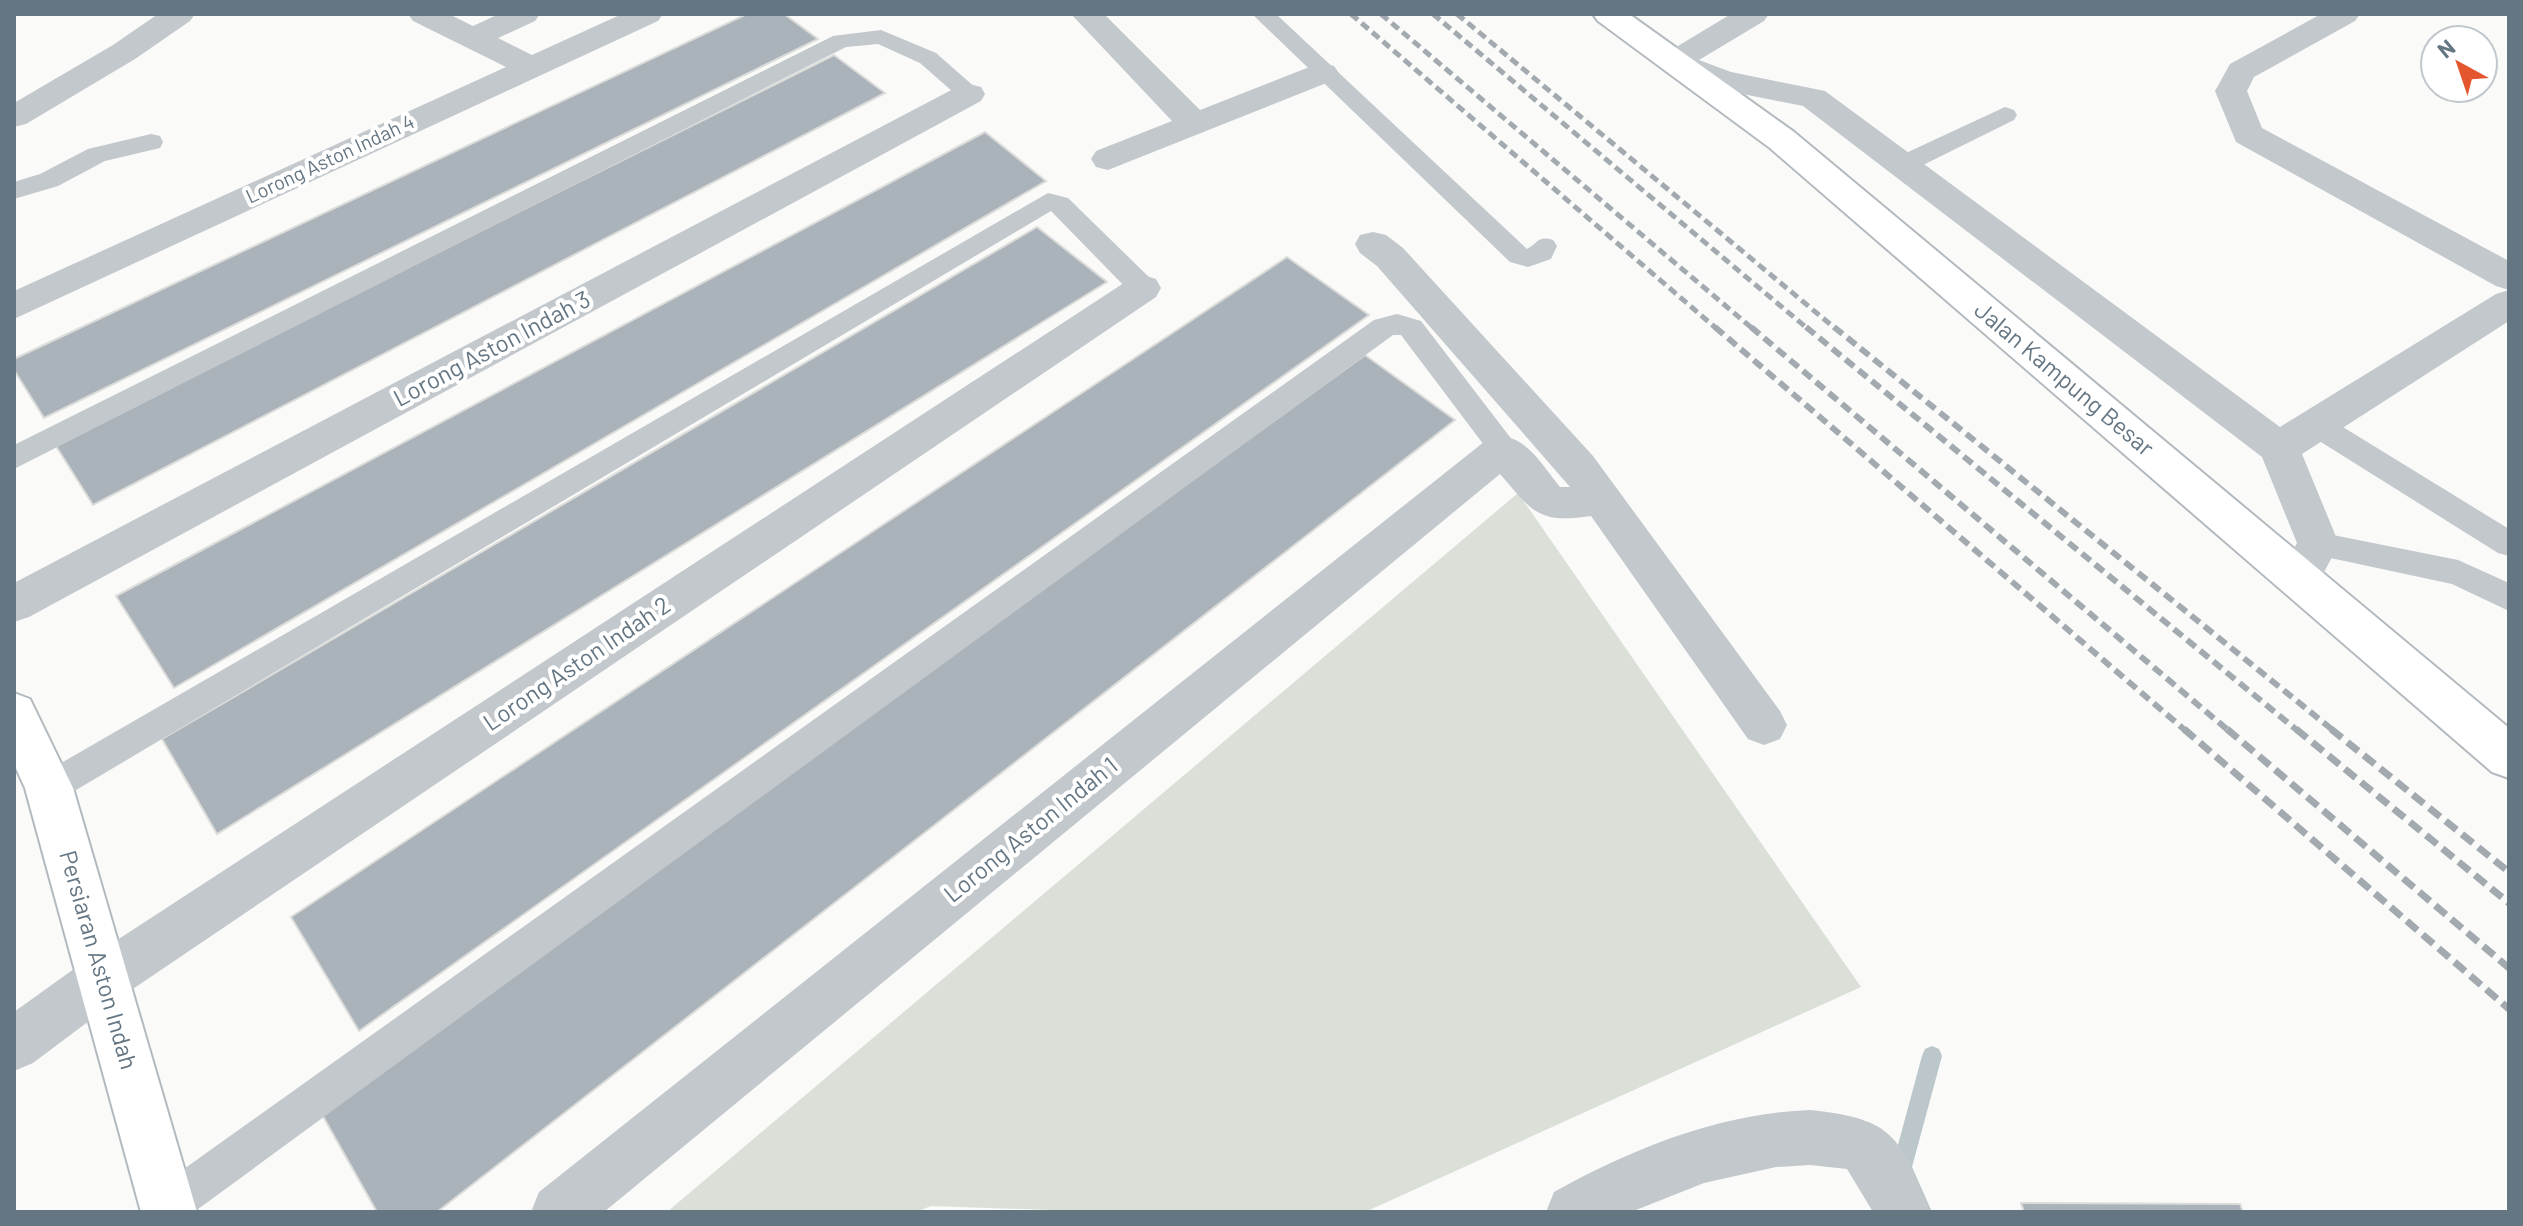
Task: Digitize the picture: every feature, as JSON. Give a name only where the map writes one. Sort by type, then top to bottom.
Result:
[{"type":"street","points":[[14,117],[124,52],[179,14]]},
{"type":"street","points":[[424,14],[530,66]]},
{"type":"street","points":[[472,38],[524,14]]},
{"type":"street","name":"Lorong Aston Indah 4","points":[[14,306],[647,14]]},
{"type":"street","points":[[1087,14],[1194,124]]},
{"type":"street","name":"Jalan Kampung Besar","points":[[1609,14],[1782,140],[2509,757]]},
{"type":"street","points":[[1674,62],[1752,14]]},
{"type":"street","points":[[2344,14],[2241,71],[2231,91],[2248,134],[2509,277]]},
{"type":"street","points":[[1674,62],[1724,81],[1813,98],[2279,448],[2318,544],[2299,579]]},
{"type":"street","points":[[1108,159],[1323,73]]},
{"type":"street","name":"Lorong Aston Indah 3","points":[[14,604],[969,94]]},
{"type":"street","points":[[1373,244],[1390,257],[1579,467],[1764,725]]},
{"type":"street","name":"Lorong Aston Indah 2","points":[[14,1044],[103,979],[1143,288]]},
{"type":"street","points":[[2279,448],[2509,303]]},
{"type":"street","points":[[1503,449],[1547,500],[1563,504],[1601,498]]},
{"type":"street","name":"Lorong Aston Indah 1","points":[[559,1212],[1503,449]]},
{"type":"street","name":"Persiaran Aston Indah","points":[[14,713],[49,788],[168,1209]]},
{"type":"street","points":[[1574,1212],[1613,1189],[1728,1147],[1819,1136],[1861,1145],[1881,1170],[1902,1212]]},
{"type":"lane","points":[[1263,14],[1519,256],[1529,259],[1536,257],[1544,246]]},
{"type":"lane","points":[[14,458],[841,41],[881,37],[928,58],[969,94]]},
{"type":"lane","points":[[1902,165],[2005,115]]},
{"type":"lane","points":[[14,191],[49,180],[97,155],[151,142]]},
{"type":"lane","points":[[49,788],[1048,201],[1059,204],[1143,288]]},
{"type":"lane","points":[[168,1209],[1384,327],[1397,324],[1411,328],[1503,449]]},
{"type":"lane","points":[[2315,424],[2509,544]]},
{"type":"lane","points":[[2318,544],[2458,573],[2509,598]]},
{"type":"shaded area","points":[[1518,493],[1861,987],[1365,1212],[1112,1212],[931,1206],[916,1212],[667,1212]]},
{"type":"building","points":[[747,14],[784,14],[818,39],[44,418],[14,370],[14,359]]},
{"type":"building","points":[[834,55],[885,93],[93,505],[54,443]]},
{"type":"building","points":[[985,132],[1046,181],[174,688],[116,596]]},
{"type":"building","points":[[1037,227],[1107,282],[217,834],[162,739]]},
{"type":"building","points":[[1287,257],[1369,315],[359,1031],[291,917]]},
{"type":"building","points":[[1365,355],[1455,420],[437,1212],[377,1212],[320,1111]]},
{"type":"building","points":[[2021,1203],[2240,1204],[2243,1212],[2024,1212]]},
{"type":"waterway","points":[[1922,1212],[1902,1167],[1932,1056]]},
{"type":"railway","points":[[1351,14],[1717,329]]},
{"type":"railway","points":[[1381,14],[1753,329]]},
{"type":"railway","points":[[1433,14],[1808,329]]},
{"type":"railway","points":[[1457,14],[1836,329]]},
{"type":"railway","points":[[1715,327],[2186,731]]},
{"type":"railway","points":[[1751,327],[2229,731]]},
{"type":"railway","points":[[1806,327],[2298,731]]},
{"type":"railway","points":[[1834,327],[2334,731]]},
{"type":"railway","points":[[2184,729],[2509,1009]]},
{"type":"railway","points":[[2227,729],[2509,968]]},
{"type":"railway","points":[[2296,729],[2509,903]]},
{"type":"railway","points":[[2331,729],[2509,872]]}]
